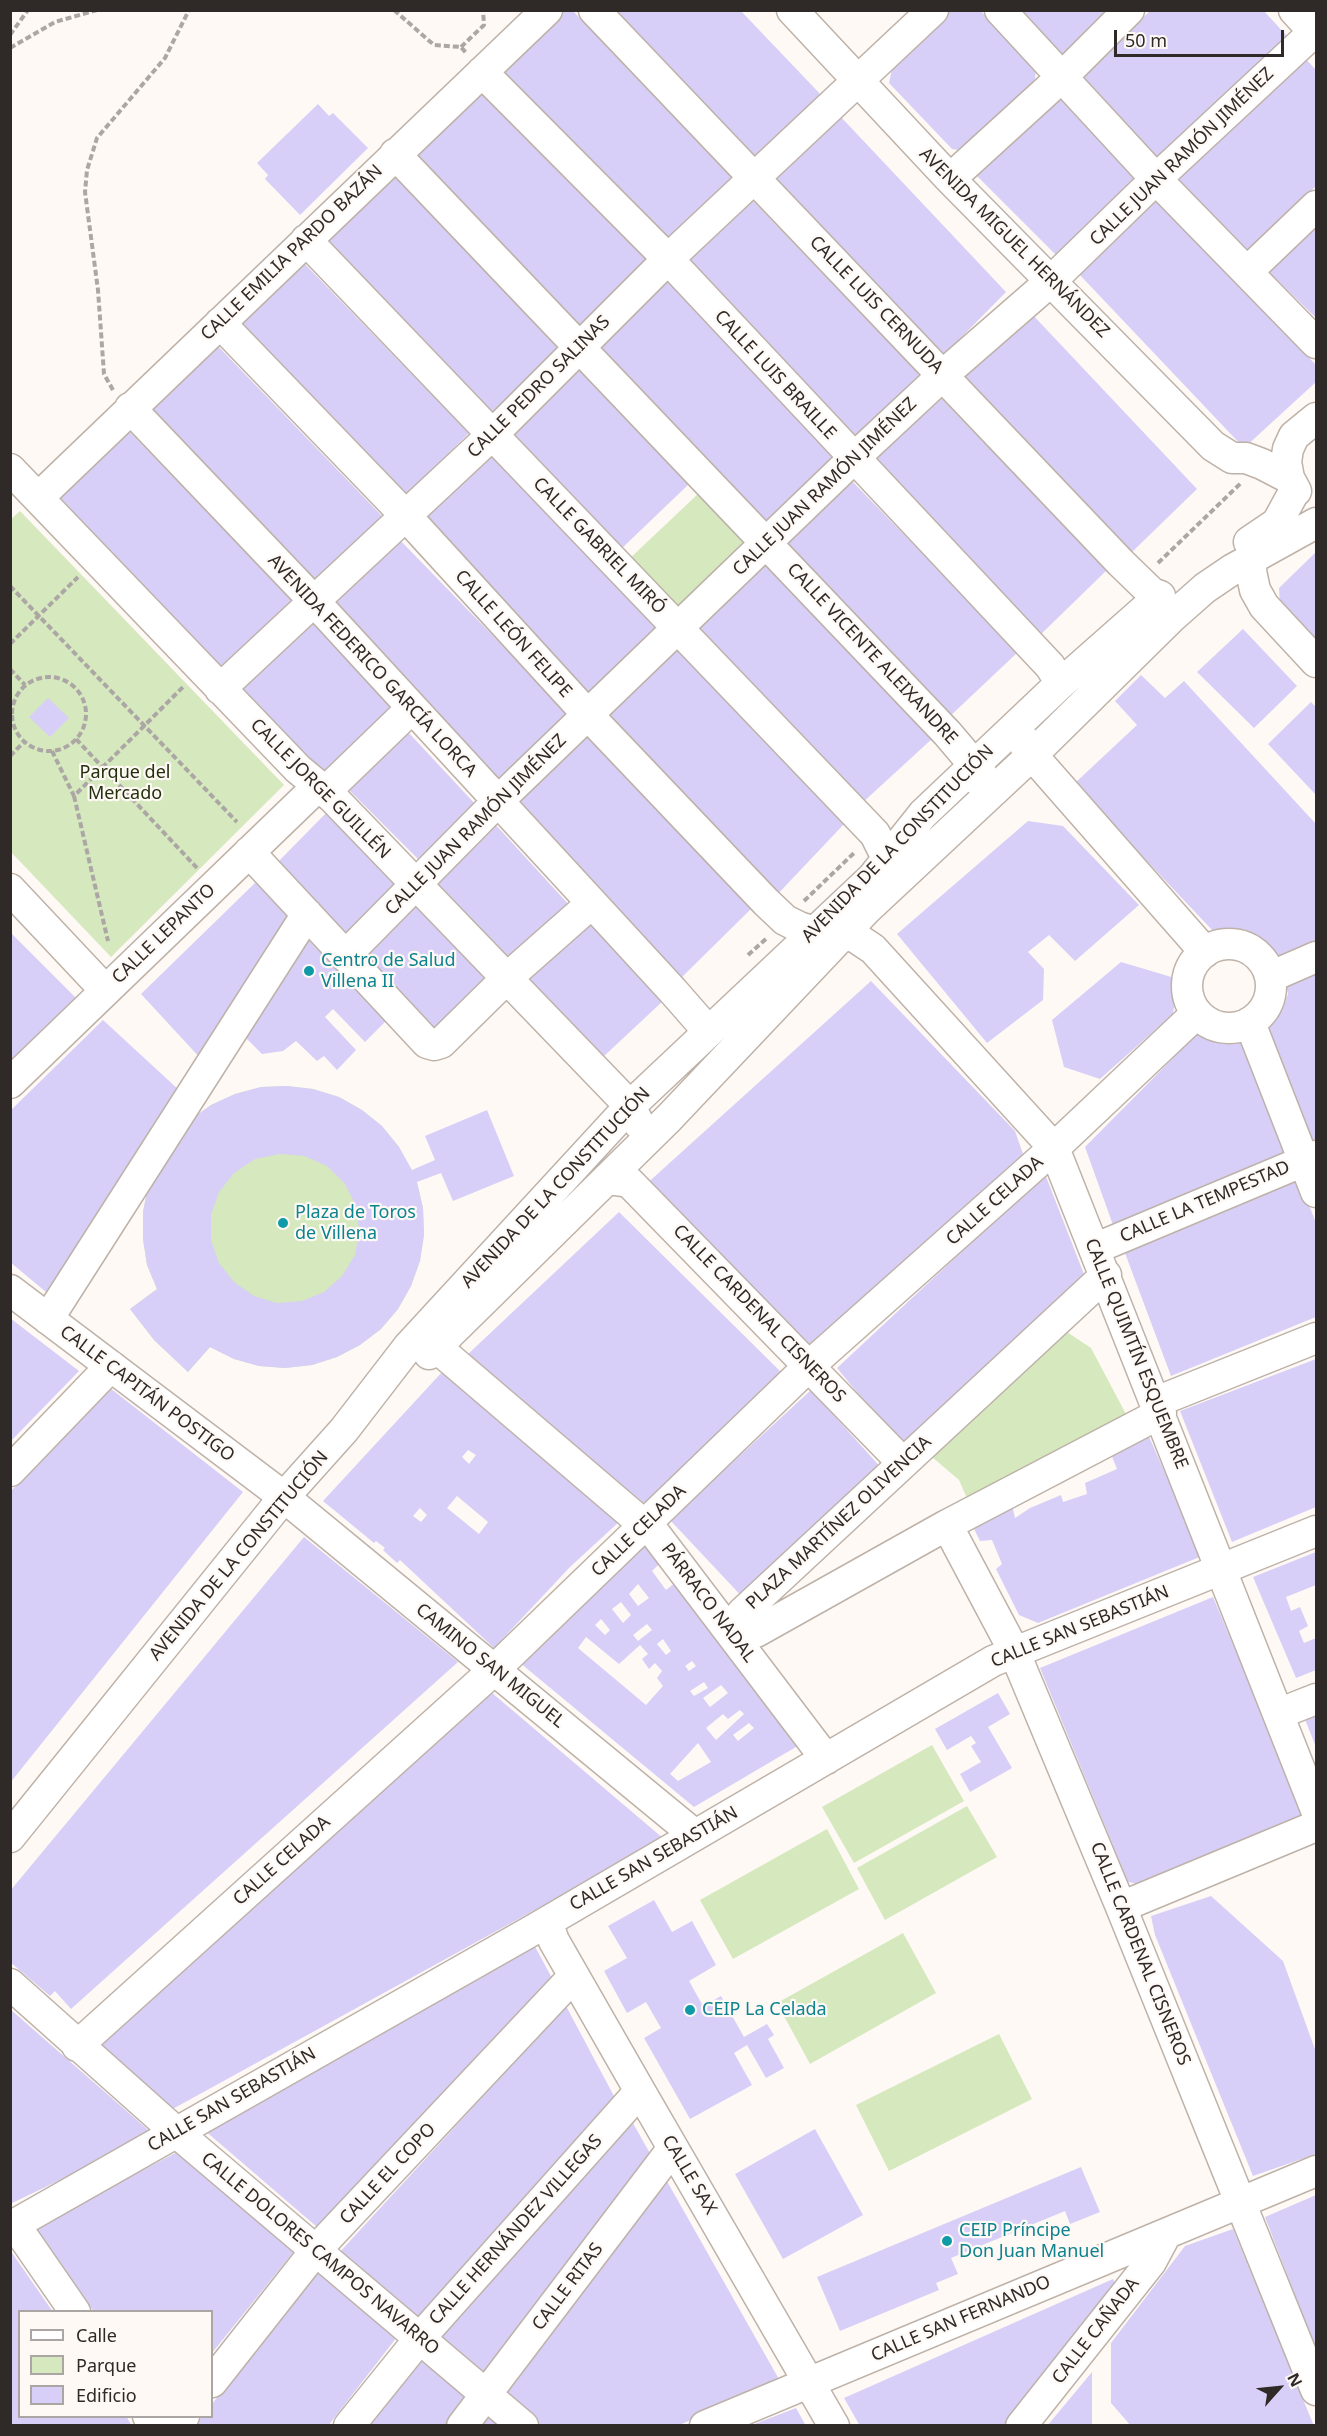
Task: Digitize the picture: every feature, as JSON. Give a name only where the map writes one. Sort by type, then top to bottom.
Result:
[{"type":"street","name":"CALLE EMILIA PARDO BAZÁN","points":[[38,498],[547,10]]},
{"type":"street","name":"CALLE LUIS CERNUDA","points":[[594,10],[1127,569],[1152,593],[1161,596]]},
{"type":"street","name":"AVENIDA MIGUEL HERNÁNDEZ","points":[[792,10],[856,82],[1214,446],[1232,458],[1246,458],[1300,491]]},
{"type":"street","name":"CALLE PEDRO SALINAS","points":[[220,688],[493,434],[668,259],[933,10]]},
{"type":"street","points":[[1000,10],[1156,179],[1317,343]]},
{"type":"street","points":[[950,179],[1063,76],[1129,10]]},
{"type":"street","points":[[1294,10],[1316,32]]},
{"type":"street","name":"CALLE JUAN RAMÓN JIMÉNEZ","points":[[345,956],[416,886],[496,801],[853,459],[943,375],[1051,281],[1156,179],[1316,32]]},
{"type":"street","name":"CALLE LUIS BRAILLE","points":[[482,72],[668,259],[853,459],[1050,666],[1057,677],[1058,686]]},
{"type":"street","name":"CALLE VICENTE ALEIXANDRE","points":[[395,154],[580,346],[975,765]]},
{"type":"street","points":[[1247,272],[1317,206]]},
{"type":"street","name":"CALLE GABRIEL MIRÓ","points":[[306,240],[874,834],[886,856]]},
{"type":"street","name":"CALLE LEÓN FELIPE","points":[[220,323],[406,516],[588,715],[766,902],[785,920],[829,933],[855,937],[873,949]]},
{"type":"street","name":"AVENIDA FEDERICO GARCÍA LORCA","points":[[130,408],[314,601],[691,1011],[701,1023],[704,1035]]},
{"type":"street","points":[[1246,458],[1274,448],[1305,427]]},
{"type":"street","points":[[1205,952],[1026,748],[1026,733],[1123,641],[1161,596],[1194,572],[1269,531],[1277,523],[1300,491],[1286,462],[1305,427]]},
{"type":"street","name":"CALLE JORGE GUILLÉN","points":[[10,469],[298,769],[321,789],[507,978],[630,1107]]},
{"type":"street","points":[[344,1430],[436,1347],[669,1118],[829,933],[867,909],[1032,755],[1205,588],[1252,557],[1317,523]]},
{"type":"street","points":[[1252,557],[1251,571],[1255,590],[1264,606],[1317,662]]},
{"type":"street","name":"AVENIDA DE LA CONSTITUCIÓN","points":[[10,1837],[284,1497],[344,1430],[408,1347],[630,1107],[704,1035],[829,933],[872,878],[886,856],[923,814],[1058,686],[1161,596]]},
{"type":"street","name":"CALLE LEPANTO","points":[[10,1083],[249,852],[412,708]]},
{"type":"street","points":[[931,847],[942,819],[977,785],[981,773],[975,765]]},
{"type":"street","points":[[249,852],[427,1043],[434,1046],[441,1043],[507,978],[592,903]]},
{"type":"street","points":[[10,889],[105,990]]},
{"type":"street","points":[[867,909],[873,949]]},
{"type":"street","points":[[48,1318],[307,914]]},
{"type":"street","points":[[1224,945],[1244,947],[1256,954],[1265,964],[1270,976],[1271,990],[1268,1004],[1260,1015],[1250,1023],[1227,1028],[1206,1021],[1197,1013],[1188,992],[1188,981],[1197,960],[1205,952],[1224,945]]},
{"type":"street","name":"CALLE QUIMTÍN ESQUEMBRE","points":[[873,949],[1054,1148],[1317,1810]]},
{"type":"street","points":[[1270,976],[1317,957]]},
{"type":"street","name":"CALLE CELADA","points":[[77,2046],[495,1669],[809,1366],[1054,1148],[1197,1013]]},
{"type":"street","points":[[1250,1023],[1310,1159],[1317,1192]]},
{"type":"street","points":[[552,1233],[573,1198],[637,1132],[639,1123],[630,1107]]},
{"type":"street","name":"CALLE LA TEMPESTAD","points":[[1100,1262],[1310,1159]]},
{"type":"street","name":"CALLE CARDENAL CISNEROS","points":[[607,1179],[629,1182],[903,1463]]},
{"type":"street","name":"PLAZA MARTÍNEZ OLIVENCIA","points":[[1100,1262],[903,1463],[742,1614],[756,1632],[1159,1408],[1317,1338]]},
{"type":"street","name":"CALLE CAPITÁN POSTIGO","points":[[10,1290],[284,1497]]},
{"type":"street","name":"PÁRRACO NADAL","points":[[436,1347],[656,1535],[826,1759]]},
{"type":"street","points":[[10,1471],[111,1366]]},
{"type":"street","name":"CAMINO SAN MIGUEL","points":[[284,1497],[695,1835]]},
{"type":"street","name":"CALLE CARDENAL CISNEROS","points":[[947,1525],[1014,1651],[1121,1907],[1317,2390]]},
{"type":"street","name":"CALLE SAN SEBASTIÁN","points":[[13,2226],[547,1922],[1014,1651],[1317,1532]]},
{"type":"street","points":[[1278,1714],[1317,1699]]},
{"type":"street","points":[[1121,1907],[1317,1826]]},
{"type":"street","name":"CALLE SAX","points":[[547,1922],[574,1976],[639,2091],[810,2381],[834,2426]]},
{"type":"street","name":"CALLE EL COPO","points":[[213,2381],[316,2250],[574,1976]]},
{"type":"street","name":"CALLE DOLORES CAMPOS NAVARRO","points":[[10,1984],[176,2132],[523,2426]]},
{"type":"street","name":"CALLE HERNÁNDEZ VILLEGAS","points":[[349,2426],[420,2338],[639,2091]]},
{"type":"street","name":"CALLE RITAS","points":[[462,2426],[673,2148]]},
{"type":"street","name":"CALLE SAN FERNANDO","points":[[705,2426],[1317,2171]]},
{"type":"street","points":[[13,2226],[74,2310]]},
{"type":"street","name":"CALLE CAÑADA","points":[[1021,2426],[1150,2262],[1166,2234]]},
{"type":"path","points":[[10,36],[28,10]]},
{"type":"path","points":[[10,48],[54,22],[97,10]]},
{"type":"path","points":[[130,408],[111,388],[104,374],[98,290],[85,192],[87,170],[97,138],[165,58],[189,10]]},
{"type":"path","points":[[394,10],[434,45],[460,47],[482,72]]},
{"type":"path","points":[[460,47],[484,25],[483,10]]},
{"type":"path","points":[[10,644],[84,570]]},
{"type":"path","points":[[10,586],[237,822]]},
{"type":"path","points":[[10,669],[25,685]]},
{"type":"path","points":[[48,677],[65,681],[78,692],[86,716],[76,739],[69,745],[52,751],[32,747],[24,742],[16,732],[12,713],[17,695],[25,685],[48,677]]},
{"type":"path","points":[[74,796],[190,680]]},
{"type":"path","points":[[76,739],[214,885]]},
{"type":"path","points":[[10,756],[24,742]]},
{"type":"path","points":[[52,751],[74,796],[108,941]]},
{"type":"green space","points":[[699,493],[745,540],[674,614],[626,562]]},
{"type":"green space","name":"Parque del Mercado","points":[[20,511],[284,785],[111,957],[11,852],[10,520]]},
{"type":"green space","name":"Plaza de Toros de Villena","points":[[287,1086],[313,1089],[339,1097],[362,1110],[382,1126],[399,1147],[417,1182],[423,1208],[424,1235],[420,1261],[411,1286],[398,1309],[381,1329],[360,1345],[337,1357],[312,1365],[285,1368],[259,1366],[234,1359],[210,1347],[188,1372],[154,1340],[130,1309],[157,1289],[147,1265],[143,1239],[143,1212],[148,1186],[190,1120],[211,1105],[235,1094],[261,1087]]},
{"type":"green space","points":[[1061,1328],[1091,1348],[1128,1418],[970,1505],[959,1480],[932,1457],[943,1441]]},
{"type":"green space","points":[[932,1745],[964,1801],[854,1863],[822,1807]]},
{"type":"green space","points":[[967,1806],[997,1857],[885,1920],[857,1868]]},
{"type":"green space","points":[[827,1829],[859,1889],[733,1959],[700,1900]]},
{"type":"green space","points":[[903,1933],[936,1993],[810,2064],[777,2003]]},
{"type":"green space","points":[[999,2034],[1032,2099],[889,2171],[856,2105]]},
{"type":"building","points":[[563,10],[572,10],[736,180],[663,248],[499,71]]},
{"type":"building","points":[[606,10],[740,10],[824,98],[753,166]]},
{"type":"building","points":[[949,10],[980,10],[1036,71],[1034,86],[965,151],[952,149],[889,83],[892,69]]},
{"type":"building","points":[[1018,10],[1108,10],[1061,56]]},
{"type":"building","points":[[1151,10],[1263,10],[1287,36],[1157,157],[1078,80]]},
{"type":"building","points":[[1303,56],[1316,70],[1316,186],[1248,252],[1175,182]]},
{"type":"building","points":[[482,87],[649,262],[576,335],[408,156]]},
{"type":"building","points":[[1060,96],[1137,179],[1058,257],[977,176]]},
{"type":"building","points":[[318,104],[329,116],[333,113],[368,148],[300,215],[265,179],[268,175],[257,163]]},
{"type":"building","points":[[840,116],[1006,292],[938,361],[769,180]]},
{"type":"building","points":[[392,172],[560,348],[489,417],[318,239]]},
{"type":"building","points":[[1154,196],[1316,365],[1316,382],[1244,448],[1078,273]]},
{"type":"building","points":[[752,200],[921,376],[853,444],[681,265]]},
{"type":"building","points":[[1316,224],[1316,318],[1268,271]]},
{"type":"building","points":[[300,259],[469,433],[401,500],[231,323]]},
{"type":"building","points":[[665,278],[835,457],[764,525],[593,349]]},
{"type":"building","points":[[1030,312],[1197,489],[1131,553],[958,375]]},
{"type":"building","points":[[214,342],[383,517],[312,584],[142,410]]},
{"type":"building","points":[[577,366],[689,484],[619,551],[505,434]]},
{"type":"building","points":[[937,394],[1107,570],[1036,639],[867,461]]},
{"type":"building","points":[[124,426],[295,603],[221,673],[52,493]]},
{"type":"building","points":[[487,449],[661,632],[588,700],[417,517]]},
{"type":"building","points":[[850,479],[1018,652],[947,719],[780,543]]},
{"type":"building","points":[[397,537],[567,712],[496,784],[326,603]]},
{"type":"building","points":[[1316,552],[1316,645],[1280,606],[1279,588]]},
{"type":"building","points":[[763,562],[933,738],[861,804],[691,630]]},
{"type":"building","points":[[310,620],[396,710],[325,776],[239,687]]},
{"type":"building","points":[[1243,629],[1297,686],[1254,728],[1197,672]]},
{"type":"building","points":[[675,644],[845,823],[774,898],[604,714]]},
{"type":"building","points":[[1141,675],[1165,698],[1184,681],[1316,824],[1316,941],[1277,958],[1265,946],[1244,937],[1213,931],[1074,784],[1137,725],[1115,701]]},
{"type":"building","points":[[48,698],[69,718],[50,737],[29,717]]},
{"type":"building","points":[[1311,702],[1316,707],[1316,795],[1268,744]]},
{"type":"building","points":[[584,729],[752,908],[682,977],[514,800]]},
{"type":"building","points":[[408,732],[477,806],[421,862],[347,788]]},
{"type":"building","points":[[330,809],[399,881],[346,936],[275,865]]},
{"type":"building","points":[[1028,821],[1063,826],[1139,905],[1075,961],[1049,935],[1028,952],[1044,969],[1043,1000],[987,1043],[897,934]]},
{"type":"building","points":[[494,823],[571,907],[512,965],[434,881]]},
{"type":"building","points":[[256,882],[296,915],[202,1060],[141,994]]},
{"type":"building","points":[[418,901],[495,977],[436,1034],[362,954]]},
{"type":"building","points":[[589,921],[663,1001],[603,1057],[527,977]]},
{"type":"building","points":[[10,932],[79,1001],[10,1065]]},
{"type":"building","name":"Centro de Salud Villena II","points":[[303,934],[386,1021],[365,1042],[333,1009],[325,1017],[356,1050],[337,1070],[324,1056],[317,1061],[296,1041],[283,1051],[262,1054],[240,1032]]},
{"type":"building","points":[[1121,962],[1178,979],[1173,1014],[1100,1079],[1064,1067],[1052,1020]]},
{"type":"building","points":[[1316,971],[1316,1143],[1312,1144],[1268,1027],[1282,1011],[1288,994],[1286,984]]},
{"type":"building","points":[[871,981],[1015,1131],[1023,1154],[810,1344],[643,1187]]},
{"type":"building","points":[[103,1020],[179,1090],[46,1292],[10,1262],[10,1111]]},
{"type":"building","points":[[1198,1033],[1242,1042],[1288,1154],[1113,1225],[1085,1147]]},
{"type":"building","name":"Plaza de Toros de Villena","points":[[287,1086],[313,1089],[339,1097],[362,1110],[382,1126],[399,1147],[412,1170],[435,1160],[425,1136],[487,1110],[514,1176],[453,1201],[441,1173],[417,1182],[423,1208],[424,1235],[420,1261],[411,1286],[398,1309],[381,1329],[360,1345],[337,1357],[312,1365],[285,1368],[259,1366],[234,1359],[210,1347],[188,1372],[154,1340],[130,1309],[157,1289],[147,1265],[143,1239],[143,1212],[148,1186],[190,1120],[211,1105],[235,1094],[261,1087]],"holes":[[[280,1154],[304,1156],[327,1166],[345,1184],[356,1206],[359,1231],[355,1255],[342,1276],[324,1292],[302,1301],[277,1303],[254,1296],[234,1282],[219,1263],[211,1240],[211,1215],[219,1192],[234,1173],[255,1159]]]},
{"type":"building","points":[[1045,1174],[1087,1282],[906,1452],[837,1368]]},
{"type":"building","points":[[1297,1174],[1316,1223],[1316,1317],[1171,1376],[1122,1245]]},
{"type":"building","points":[[619,1212],[783,1374],[651,1509],[467,1355]]},
{"type":"building","points":[[10,1318],[79,1371],[10,1442]]},
{"type":"building","points":[[1316,1359],[1316,1507],[1232,1542],[1180,1411]]},
{"type":"building","points":[[443,1371],[620,1521],[570,1567],[494,1648],[400,1560],[397,1563],[383,1550],[385,1548],[376,1541],[374,1543],[323,1501]],"holes":[[[468,1450],[476,1455],[469,1464],[462,1457]],[[457,1496],[488,1522],[479,1534],[447,1508]],[[420,1508],[427,1515],[421,1522],[413,1516]]]},
{"type":"building","points":[[110,1388],[243,1492],[10,1783],[10,1492]]},
{"type":"building","points":[[811,1390],[884,1471],[747,1602],[670,1520]]},
{"type":"building","points":[[1146,1430],[1202,1556],[1038,1623],[1019,1615],[996,1569],[1002,1564],[992,1540],[980,1541],[970,1521],[1012,1505],[1015,1518],[1030,1508],[1061,1495],[1063,1502],[1087,1494],[1085,1483],[1117,1469],[1109,1449]]},
{"type":"building","points":[[304,1537],[458,1662],[71,2009],[55,1991],[50,1996],[10,1962],[10,1891]]},
{"type":"building","points":[[646,1542],[661,1562],[652,1571],[666,1590],[676,1582],[801,1744],[694,1807],[519,1662]],"holes":[[[638,1584],[649,1598],[638,1606],[629,1594]],[[621,1602],[631,1615],[623,1623],[612,1609]],[[601,1619],[610,1630],[605,1635],[595,1625]],[[647,1624],[652,1630],[638,1641],[633,1635]],[[586,1637],[619,1664],[640,1645],[648,1654],[642,1659],[649,1669],[655,1663],[662,1671],[657,1678],[663,1686],[646,1705],[578,1648]],[[663,1639],[671,1651],[666,1655],[657,1644]],[[692,1661],[696,1666],[689,1671],[685,1666]],[[704,1682],[708,1688],[694,1696],[690,1691]],[[721,1685],[728,1693],[710,1707],[703,1698]],[[740,1710],[744,1714],[716,1740],[706,1728],[723,1714],[728,1719]],[[749,1723],[754,1728],[738,1741],[733,1735]],[[698,1743],[711,1762],[678,1781],[670,1774]]]},
{"type":"building","points":[[1316,1552],[1316,1585],[1286,1597],[1291,1611],[1300,1607],[1308,1626],[1299,1631],[1304,1643],[1316,1638],[1316,1670],[1296,1678],[1253,1577]]},
{"type":"building","points":[[1213,1597],[1307,1820],[1152,1887],[1128,1882],[1040,1668]]},
{"type":"building","points":[[491,1692],[664,1839],[169,2111],[99,2046]]},
{"type":"building","points":[[998,1693],[1010,1714],[988,1727],[1012,1768],[970,1792],[960,1774],[981,1762],[971,1746],[976,1743],[971,1736],[947,1750],[935,1729]]},
{"type":"building","points":[[1316,1712],[1316,1747],[1304,1717]]},
{"type":"building","points":[[1211,1896],[1283,1961],[1316,2052],[1316,2154],[1253,2176],[1155,1935],[1151,1916]]},
{"type":"building","name":"CEIP La Celada","points":[[654,1900],[672,1932],[692,1921],[716,1965],[689,1981],[703,2006],[721,1996],[744,2037],[767,2024],[774,2035],[768,2039],[784,2068],[766,2078],[747,2045],[734,2053],[752,2085],[690,2119],[644,2038],[661,2028],[646,2002],[627,2013],[604,1971],[627,1958],[608,1926]]},
{"type":"building","points":[[532,1941],[553,1980],[317,2227],[203,2129]]},
{"type":"building","points":[[566,2006],[615,2098],[416,2319],[338,2254]]},
{"type":"building","points":[[10,2009],[154,2135],[10,2204]]},
{"type":"building","points":[[629,2116],[652,2157],[486,2382],[432,2338]]},
{"type":"building","points":[[815,2129],[863,2215],[783,2259],[735,2174]]},
{"type":"building","points":[[179,2151],[295,2250],[213,2352],[213,2310],[93,2310],[34,2228]]},
{"type":"building","name":"CEIP Príncipe Don Juan Manuel","points":[[1081,2167],[1100,2212],[1070,2224],[1065,2211],[951,2258],[958,2274],[936,2283],[939,2290],[840,2331],[817,2277]]},
{"type":"building","points":[[664,2176],[780,2381],[677,2426],[536,2426],[499,2394]]},
{"type":"building","points":[[1316,2195],[1316,2350],[1265,2217]]},
{"type":"building","points":[[1233,2229],[1314,2426],[1131,2426],[1111,2403],[1111,2343],[1185,2246]]},
{"type":"building","points":[[10,2250],[52,2310],[18,2310],[18,2418],[127,2418],[132,2426],[10,2426]]},
{"type":"building","points":[[320,2269],[397,2337],[328,2426],[195,2426],[201,2418],[213,2418],[213,2403]]},
{"type":"building","points":[[1113,2279],[1117,2287],[1003,2426],[860,2426],[844,2398]]},
{"type":"building","points":[[418,2356],[468,2397],[447,2426],[363,2426]]},
{"type":"building","points":[[1092,2372],[1092,2426],[1047,2426]]},
{"type":"building","points":[[796,2408],[806,2426],[752,2426],[752,2425]]},
{"type":"building","points":[[485,2413],[500,2426],[476,2426]]},
{"type":"place","name":"Centro de Salud Villena II","points":[[309,971]]},
{"type":"place","name":"Plaza de Toros de Villena","points":[[283,1223]]},
{"type":"place","name":"CEIP La Celada","points":[[690,2010]]},
{"type":"place","name":"CEIP Príncipe Don Juan Manuel","points":[[947,2241]]}]
